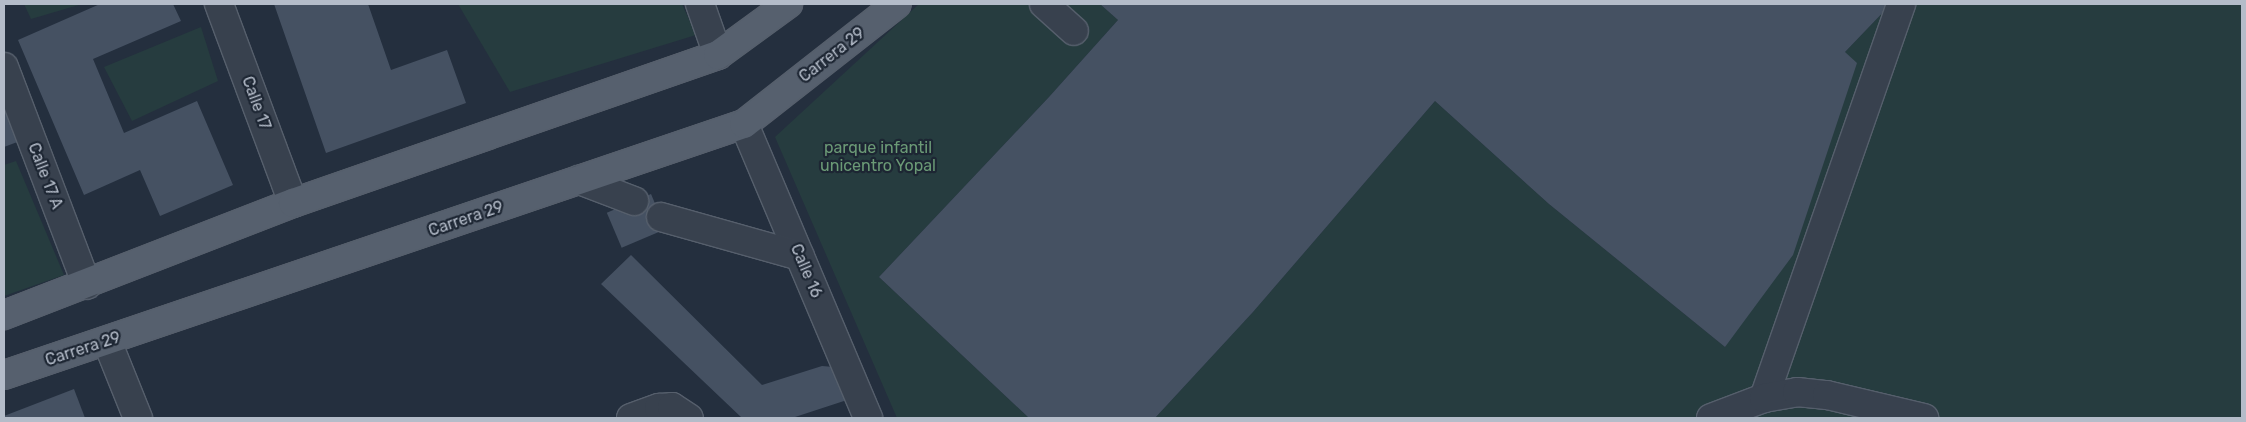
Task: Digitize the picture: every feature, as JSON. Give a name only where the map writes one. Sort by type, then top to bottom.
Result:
[{"type":"main road","points":[[4,315],[87,285],[293,202],[718,55],[788,4]]},
{"type":"main road","name":"Carrera 29","points":[[4,375],[744,124],[897,4]]},
{"type":"street","name":"Calle 17","points":[[219,4],[293,202]]},
{"type":"street","points":[[700,4],[718,55]]},
{"type":"street","points":[[1044,4],[1074,31]]},
{"type":"street","points":[[1764,398],[1901,4]]},
{"type":"street","name":"Calle 17 A","points":[[4,67],[87,285]]},
{"type":"street","name":"Calle 16","points":[[744,124],[868,418]]},
{"type":"street","points":[[579,180],[634,201]]},
{"type":"street","points":[[661,217],[800,256]]},
{"type":"street","points":[[107,341],[138,418]]},
{"type":"street","points":[[1711,418],[1764,398],[1797,392],[1827,395],[1924,418]]},
{"type":"street","points":[[631,418],[659,408],[672,408],[688,418]]},
{"type":"green space","points":[[24,4],[82,4],[31,19]]},
{"type":"green space","points":[[458,4],[682,4],[696,35],[510,92]]},
{"type":"green space","name":"parque infantil unicentro Yopal","points":[[919,4],[1100,4],[1118,20],[1049,97],[879,277],[1029,418],[897,418],[775,137]]},
{"type":"green space","points":[[1891,4],[2242,4],[2242,418],[1155,418],[1253,312],[1435,101],[1549,204],[1725,347],[1845,52]]},
{"type":"green space","points":[[201,27],[218,81],[132,121],[104,67]]},
{"type":"green space","points":[[16,161],[64,275],[4,296],[4,165]]},
{"type":"building","points":[[100,4],[173,4],[181,21],[93,59],[124,133],[197,101],[233,185],[160,216],[140,170],[84,195],[18,40]]},
{"type":"building","points":[[274,4],[368,4],[391,70],[447,50],[466,103],[326,153]]},
{"type":"building","points":[[1100,4],[1891,4],[1845,52],[1857,63],[1793,255],[1725,347],[1549,204],[1435,101],[1253,312],[1155,418],[1029,418],[879,277],[1049,97],[1118,20]]},
{"type":"building","points":[[4,98],[20,141],[4,147]]},
{"type":"building","points":[[651,194],[666,229],[622,248],[607,213]]},
{"type":"building","points":[[631,255],[762,385],[822,366],[834,367],[847,400],[792,418],[742,418],[601,284]]},
{"type":"building","points":[[74,389],[85,418],[4,418],[4,416]]}]
